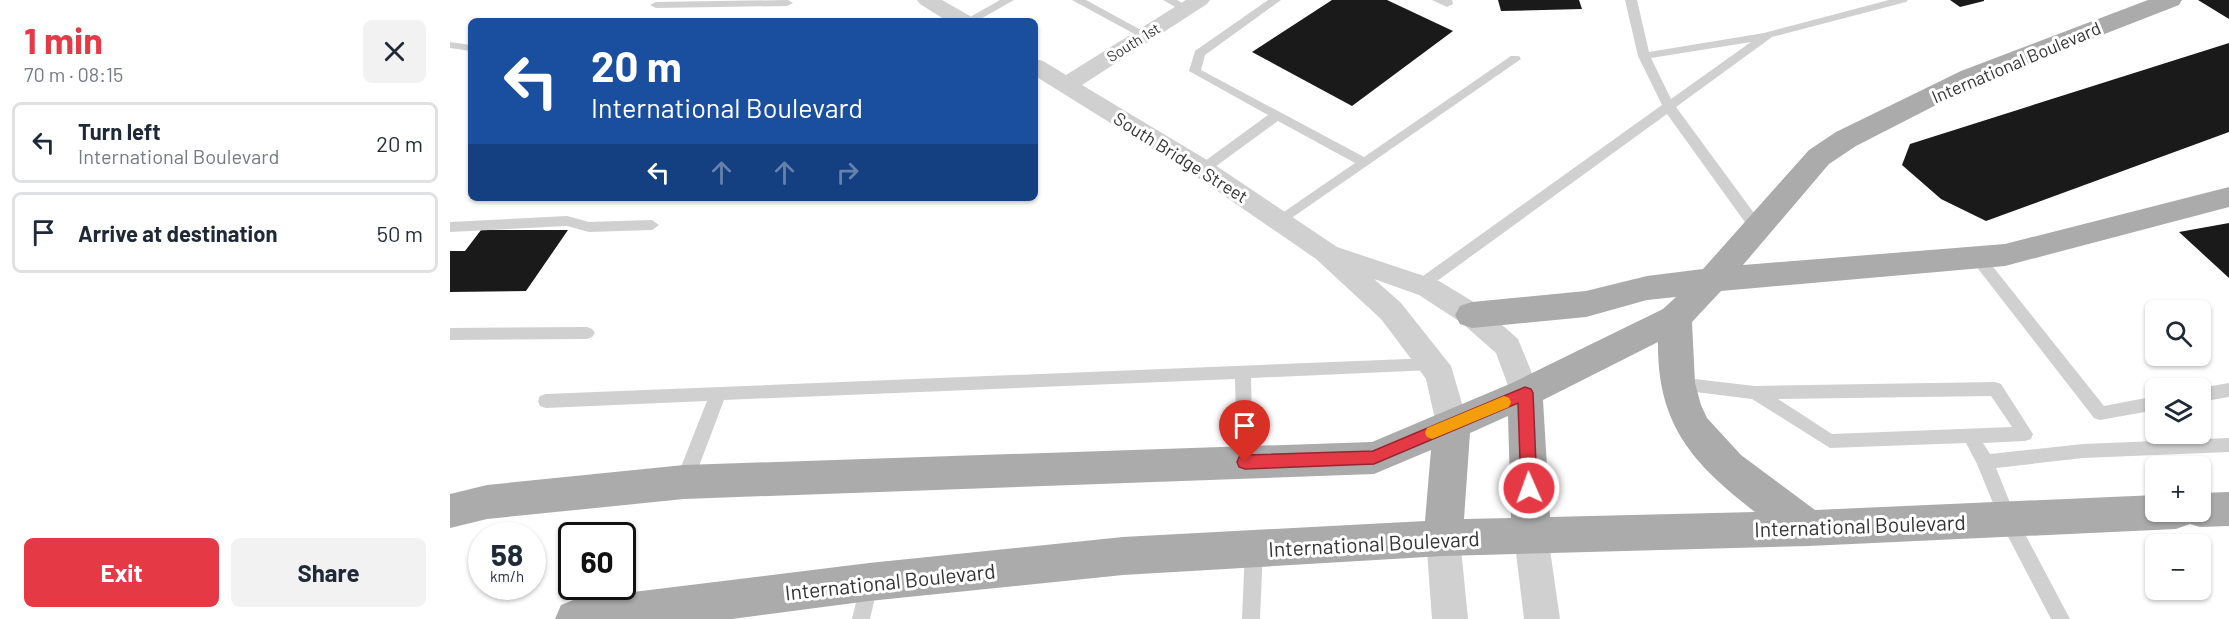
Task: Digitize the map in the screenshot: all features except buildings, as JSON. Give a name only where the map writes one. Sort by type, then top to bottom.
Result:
[{"type":"main road","name":"International Boulevard","points":[[450,511],[487,502],[684,482],[1374,458],[1525,393],[1675,318],[1712,280],[1819,157],[1846,139],[1970,77],[2170,0]]},
{"type":"main road","points":[[1472,315],[1586,304],[1647,288],[1712,280],[2005,255],[2229,197]]},
{"type":"main road","points":[[1675,318],[1677,384],[1689,423],[1744,482],[1809,528]]},
{"type":"main road","points":[[1525,393],[1531,536]]},
{"type":"main road","points":[[1443,538],[1452,424]]},
{"type":"main road","points":[[450,500],[487,502]]},
{"type":"main road","points":[[2211,510],[2229,509]]},
{"type":"main road","name":"International Boulevard","points":[[576,619],[865,600],[1123,556],[1443,538],[1809,528],[2145,513]]},
{"type":"street","points":[[933,1],[958,18]]},
{"type":"street","name":"South 1st","points":[[1066,85],[1144,35],[1185,3]]},
{"type":"street","name":"South Bridge Street","points":[[1038,68],[1203,169],[1326,252],[1391,311],[1432,364],[1440,375],[1452,424]]},
{"type":"street","name":"South Bridge Street","points":[[1326,252],[1429,288],[1472,315],[1508,346],[1525,393]]},
{"type":"street","points":[[1531,536],[1542,619]]},
{"type":"street","points":[[1443,538],[1450,619]]},
{"type":"lane","points":[[975,18],[1008,0]]},
{"type":"lane","points":[[1078,0],[1144,35]]},
{"type":"lane","points":[[1275,0],[1199,53],[1195,71],[1363,162]]},
{"type":"lane","points":[[1438,0],[1447,4],[1446,0]]},
{"type":"lane","points":[[1631,0],[1644,56],[1669,106],[1757,228]]},
{"type":"lane","points":[[1644,56],[1768,35],[1902,0]]},
{"type":"lane","points":[[656,5],[787,3]]},
{"type":"lane","points":[[1421,285],[1768,35]]},
{"type":"lane","points":[[450,45],[468,48]]},
{"type":"lane","points":[[1280,221],[1515,59]]},
{"type":"lane","points":[[1203,169],[1277,116]]},
{"type":"lane","points":[[452,229],[567,221],[589,227],[652,225]]},
{"type":"lane","points":[[1977,257],[2100,413],[2145,405]]},
{"type":"lane","points":[[450,334],[587,333]]},
{"type":"lane","points":[[546,401],[1432,364]]},
{"type":"lane","points":[[1243,372],[1245,462]]},
{"type":"lane","points":[[1677,384],[1755,393],[1995,389],[2025,434],[1830,441],[1755,393]]},
{"type":"lane","points":[[2211,393],[2229,390]]},
{"type":"lane","points":[[684,482],[718,394]]},
{"type":"lane","points":[[1971,436],[1985,462],[2008,519],[2061,619]]},
{"type":"lane","points":[[1985,462],[2083,452],[2229,445]]},
{"type":"lane","points":[[1251,619],[1254,549]]},
{"type":"slow traffic","points":[[1432,433],[1504,402]]},
{"type":"route","points":[[1245,462],[1374,458],[1525,393],[1529,488]]}]
